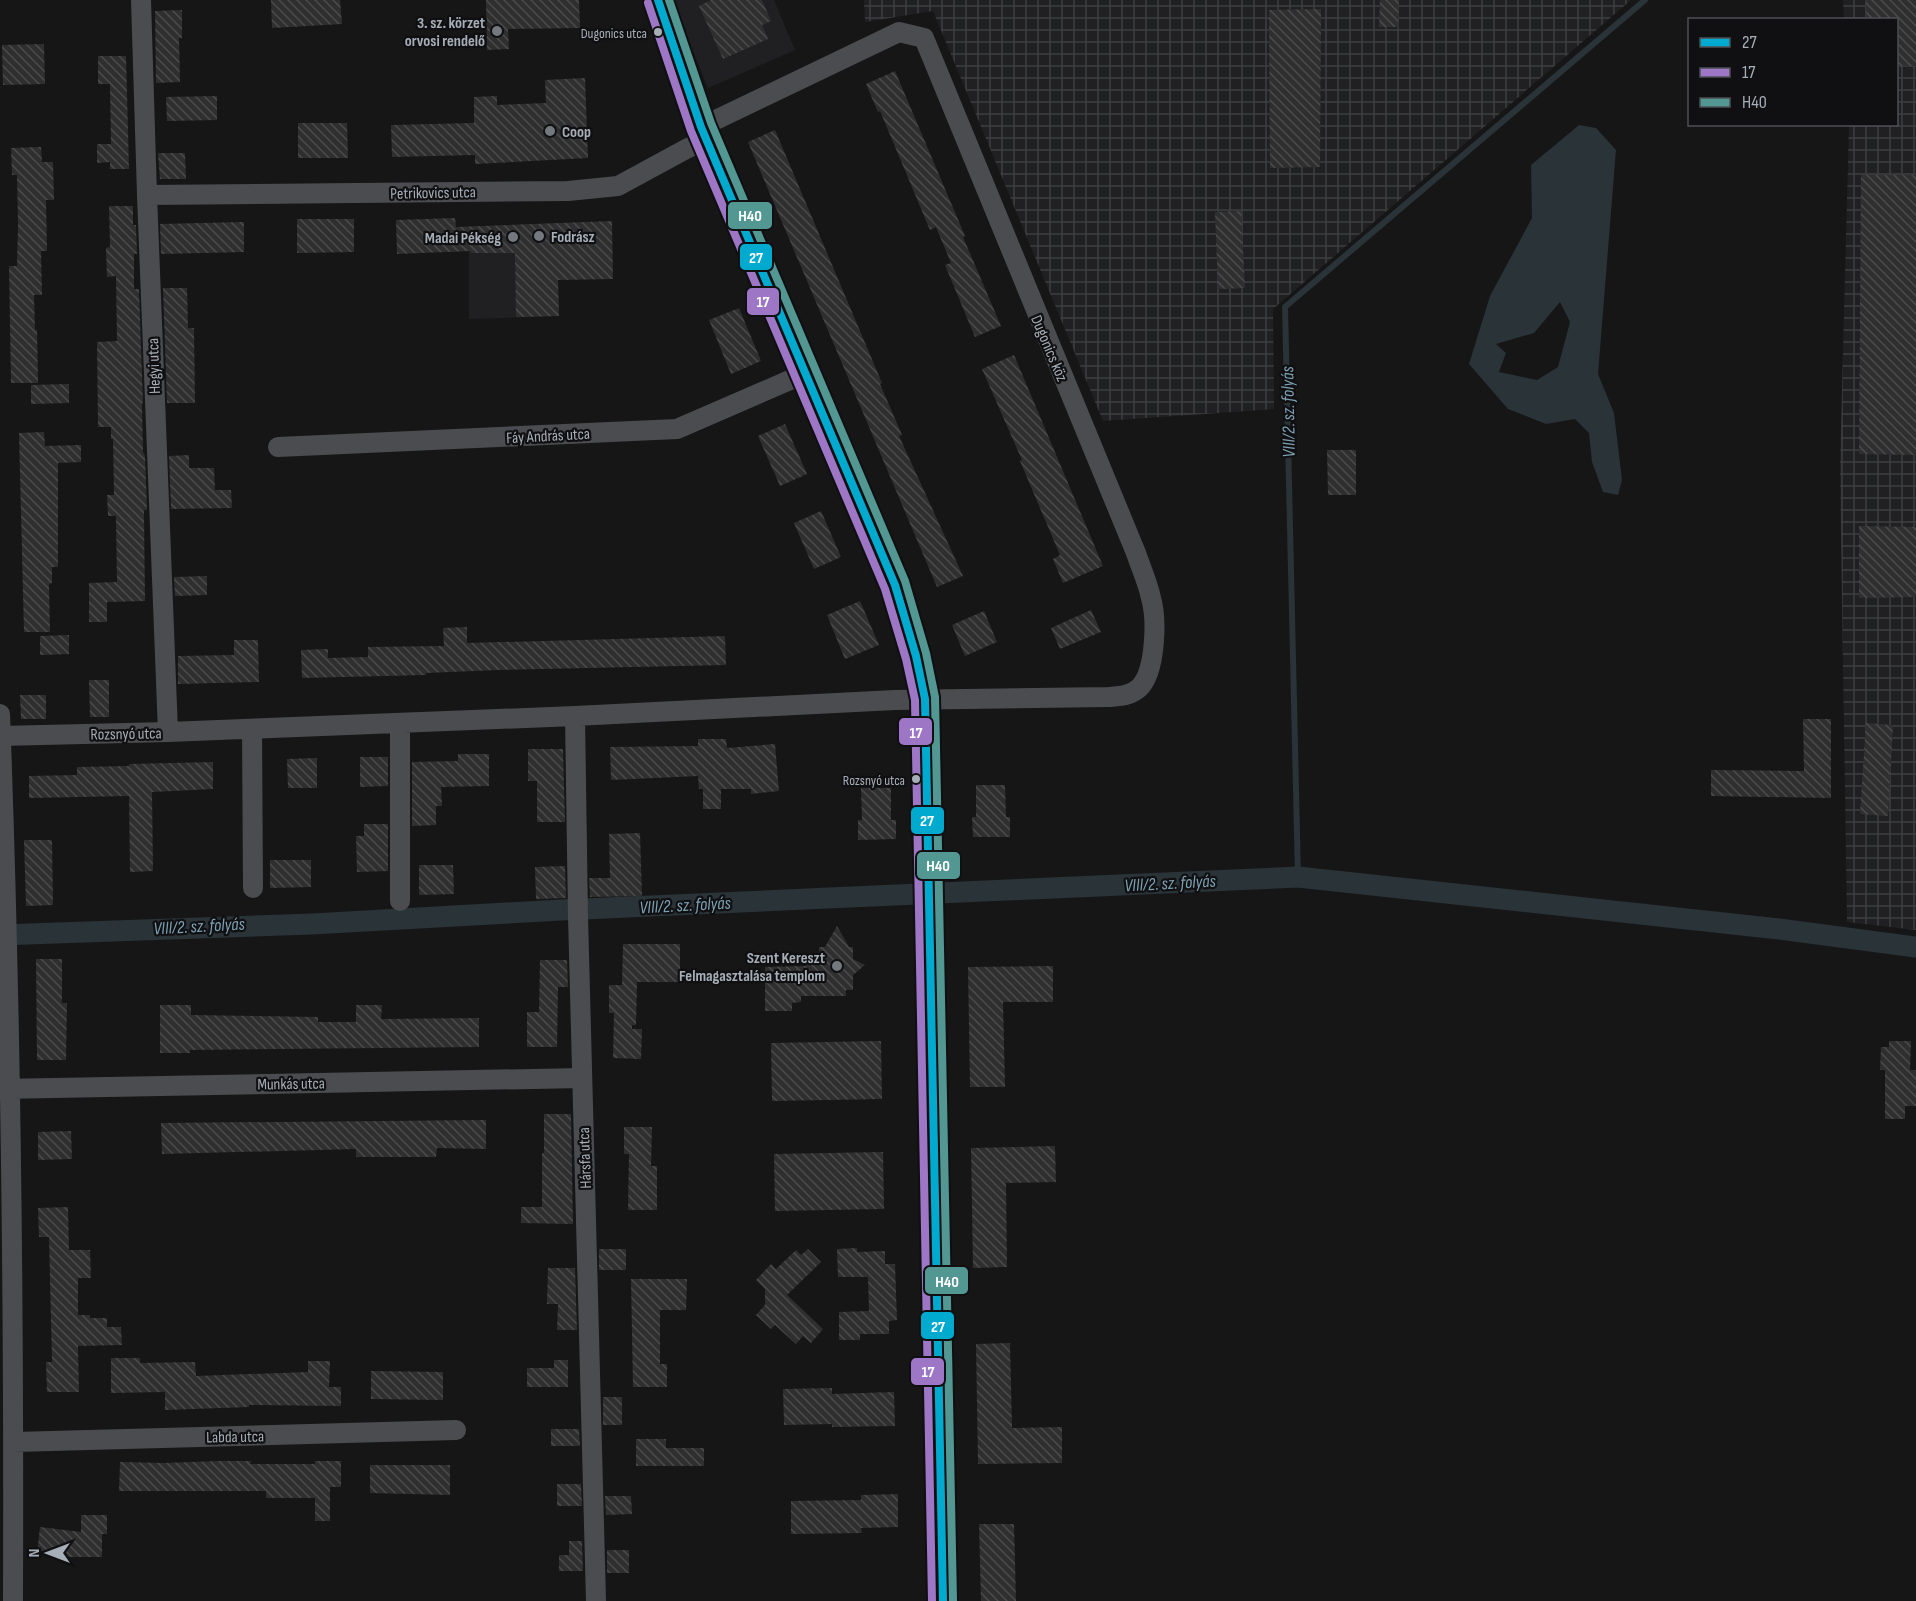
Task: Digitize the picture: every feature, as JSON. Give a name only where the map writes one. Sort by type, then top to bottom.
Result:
[{"type":"street","name":"Hegyi utca","points":[[141,0],[168,732]]},
{"type":"street","points":[[658,0],[704,134],[895,585],[916,656],[925,699],[943,1601]]},
{"type":"street","name":"Dugonics köz","points":[[704,134],[899,32],[924,38],[1136,553],[1152,599],[1154,619],[1150,668],[1145,681],[1137,689],[1126,695],[1108,697],[925,699]]},
{"type":"street","name":"Petrikovics utca","points":[[147,195],[568,191],[618,186],[688,148],[704,134]]},
{"type":"street","name":"Fáy András utca","points":[[279,447],[677,429],[806,373]]},
{"type":"street","name":"Rozsnyó utca","points":[[0,736],[252,729],[925,699]]},
{"type":"street","points":[[0,714],[7,932],[4,1088],[14,1442],[13,1601]]},
{"type":"street","name":"Hársfa utca","points":[[575,716],[596,1601]]},
{"type":"street","points":[[400,723],[400,901]]},
{"type":"street","points":[[252,729],[253,888]]},
{"type":"street","name":"Munkás utca","points":[[4,1088],[582,1078]]},
{"type":"street","name":"Labda utca","points":[[14,1442],[456,1431]]},
{"type":"shaded area","points":[[672,0],[774,0],[795,50],[708,88]]},
{"type":"shaded area","points":[[864,0],[1631,0],[1273,309],[1274,409],[1103,421],[933,11],[865,22]]},
{"type":"shaded area","points":[[1843,0],[1916,0],[1916,930],[1847,922],[1840,467],[1849,126],[1898,126],[1898,18],[1844,18]]},
{"type":"shaded area","points":[[1579,125],[1596,128],[1616,150],[1598,374],[1614,413],[1622,480],[1618,495],[1603,492],[1592,462],[1589,433],[1575,419],[1546,424],[1508,409],[1469,364],[1490,296],[1532,218],[1531,165]],"holes":[[[1560,302],[1570,322],[1558,367],[1537,380],[1499,372],[1506,353],[1496,344],[1534,333]]]},
{"type":"shaded area","points":[[556,223],[559,316],[469,319],[469,227]]},
{"type":"building","points":[[271,0],[340,0],[342,24],[272,28]]},
{"type":"building","points":[[486,0],[579,0],[580,28],[508,29],[509,49],[487,50]]},
{"type":"building","points":[[711,0],[762,0],[771,21],[762,25],[768,39],[723,59],[699,6]]},
{"type":"building","points":[[1380,0],[1399,0],[1398,27],[1379,27]]},
{"type":"building","points":[[1866,0],[1916,0],[1916,66],[1898,66],[1898,18],[1866,18]]},
{"type":"building","points":[[1321,9],[1320,167],[1270,168],[1269,10]]},
{"type":"building","points":[[182,10],[182,38],[179,38],[180,82],[156,83],[155,11]]},
{"type":"building","points":[[44,44],[45,84],[3,85],[2,45]]},
{"type":"building","points":[[98,56],[126,56],[129,169],[110,169],[110,162],[97,163],[97,144],[111,144],[110,84],[98,84]]},
{"type":"building","points":[[895,71],[1001,326],[975,337],[945,265],[951,263],[936,227],[930,230],[880,111],[878,112],[866,84]]},
{"type":"building","points":[[585,78],[588,158],[475,164],[475,155],[392,157],[391,125],[474,123],[474,97],[497,96],[497,105],[546,103],[545,80]]},
{"type":"building","points":[[217,96],[217,120],[167,121],[166,97]]},
{"type":"building","points":[[298,123],[347,123],[348,158],[298,158]]},
{"type":"building","points":[[775,130],[882,383],[880,384],[902,435],[899,436],[963,576],[937,587],[748,142]]},
{"type":"building","points":[[41,147],[42,162],[53,162],[54,200],[46,200],[47,251],[41,251],[42,295],[34,295],[38,383],[11,383],[9,266],[17,266],[18,224],[17,175],[12,175],[11,148]]},
{"type":"building","points":[[158,153],[185,153],[186,179],[160,179]]},
{"type":"building","points":[[1861,175],[1916,175],[1916,455],[1859,454]]},
{"type":"building","points":[[109,206],[133,206],[133,225],[136,225],[137,254],[134,254],[134,289],[139,289],[143,452],[147,510],[144,510],[145,601],[107,602],[107,622],[89,622],[89,583],[117,582],[116,516],[108,516],[107,495],[114,495],[113,439],[111,439],[111,427],[98,427],[97,342],[117,341],[116,276],[107,277],[106,248],[110,247]]},
{"type":"building","points":[[1241,211],[1245,288],[1218,289],[1215,212]]},
{"type":"building","points":[[455,218],[456,227],[612,221],[613,279],[558,280],[559,316],[516,317],[515,253],[471,253],[471,251],[397,254],[396,220]]},
{"type":"building","points":[[297,219],[354,219],[354,252],[297,253]]},
{"type":"building","points":[[244,222],[244,252],[161,254],[160,224]]},
{"type":"building","points":[[163,288],[187,288],[188,328],[194,328],[195,403],[167,403]]},
{"type":"building","points":[[739,308],[761,361],[731,374],[709,320]]},
{"type":"building","points":[[1014,355],[1103,566],[1063,583],[1053,559],[1060,555],[982,369]]},
{"type":"building","points":[[69,384],[69,403],[31,404],[31,385]]},
{"type":"building","points":[[785,424],[807,474],[780,486],[758,436]]},
{"type":"building","points":[[44,432],[45,446],[81,445],[81,462],[58,463],[58,567],[52,567],[52,583],[49,584],[50,632],[24,632],[19,433]]},
{"type":"building","points":[[1327,450],[1356,450],[1356,495],[1328,495]]},
{"type":"building","points":[[189,455],[189,468],[214,468],[215,490],[231,490],[232,508],[171,509],[169,456]]},
{"type":"building","points":[[821,511],[841,557],[814,569],[794,523]]},
{"type":"building","points":[[1859,526],[1916,527],[1916,597],[1859,598]]},
{"type":"building","points":[[207,576],[207,595],[175,596],[174,577]]},
{"type":"building","points":[[860,601],[879,645],[845,659],[827,615]]},
{"type":"building","points":[[1091,610],[1101,632],[1060,649],[1051,628]]},
{"type":"building","points":[[984,611],[997,642],[965,656],[952,625]]},
{"type":"building","points":[[467,627],[467,643],[725,636],[726,665],[497,670],[426,673],[426,675],[302,678],[301,650],[328,649],[328,658],[368,657],[368,647],[444,646],[443,628]]},
{"type":"building","points":[[69,635],[69,654],[40,655],[40,636]]},
{"type":"building","points":[[234,640],[258,640],[259,682],[178,684],[178,656],[234,655]]},
{"type":"building","points":[[89,680],[109,680],[109,717],[90,717]]},
{"type":"building","points":[[20,695],[46,695],[46,719],[21,719]]},
{"type":"building","points":[[1803,719],[1831,719],[1831,798],[1711,796],[1711,770],[1804,771]]},
{"type":"building","points":[[1866,723],[1893,725],[1888,816],[1860,814]]},
{"type":"building","points":[[698,739],[726,739],[727,748],[775,744],[779,791],[751,794],[751,789],[721,789],[721,809],[703,809],[703,789],[699,789],[698,776],[611,780],[610,747],[698,746]]},
{"type":"building","points":[[528,749],[563,749],[565,822],[537,822],[537,781],[528,781]]},
{"type":"building","points":[[458,754],[489,754],[489,786],[441,787],[442,806],[436,806],[436,825],[412,826],[412,762],[458,761]]},
{"type":"building","points":[[360,757],[388,757],[388,786],[360,787]]},
{"type":"building","points":[[317,758],[317,788],[288,788],[287,759]]},
{"type":"building","points":[[213,762],[213,789],[152,792],[153,871],[130,872],[129,796],[29,798],[29,776],[77,775],[77,767]]},
{"type":"building","points":[[976,785],[1005,785],[1006,817],[1010,817],[1010,837],[973,837],[972,817],[976,817]]},
{"type":"building","points":[[861,788],[891,788],[891,820],[896,820],[896,839],[858,840],[858,820],[862,820]]},
{"type":"building","points":[[364,824],[388,824],[388,871],[357,872],[356,836],[364,836]]},
{"type":"building","points":[[640,833],[642,896],[590,897],[589,878],[610,878],[609,834]]},
{"type":"building","points":[[24,840],[52,840],[53,905],[26,906]]},
{"type":"building","points":[[270,860],[311,860],[311,887],[270,888]]},
{"type":"building","points":[[419,865],[453,865],[454,894],[419,895]]},
{"type":"building","points":[[565,866],[566,898],[536,899],[535,867]]},
{"type":"building","points":[[837,926],[849,947],[853,947],[853,959],[865,965],[853,975],[853,990],[846,990],[846,996],[801,996],[801,1002],[792,1003],[792,1011],[765,1011],[765,967],[805,966],[819,956],[819,947],[825,947]]},
{"type":"building","points":[[623,944],[680,944],[680,982],[637,982],[636,1025],[632,1025],[632,1029],[642,1029],[641,1059],[613,1058],[614,1013],[609,1013],[609,985],[622,985]]},
{"type":"building","points":[[36,959],[62,959],[62,1003],[67,1003],[66,1060],[37,1060]]},
{"type":"building","points":[[540,960],[567,960],[568,987],[558,987],[557,1047],[527,1047],[527,1012],[539,1012]]},
{"type":"building","points":[[1053,966],[1053,1002],[1003,1002],[1005,1087],[970,1087],[968,967]]},
{"type":"building","points":[[160,1005],[191,1005],[191,1015],[318,1017],[318,1022],[356,1022],[356,1005],[382,1005],[381,1019],[479,1018],[479,1047],[190,1050],[190,1053],[160,1053]]},
{"type":"building","points":[[881,1041],[882,1099],[772,1101],[771,1043]]},
{"type":"building","points":[[1889,1041],[1911,1041],[1910,1070],[1916,1070],[1916,1106],[1905,1106],[1905,1119],[1885,1119],[1885,1070],[1880,1070],[1881,1047],[1889,1047]]},
{"type":"building","points":[[544,1114],[571,1114],[573,1224],[521,1223],[521,1207],[542,1207]]},
{"type":"building","points":[[486,1120],[486,1149],[437,1148],[436,1157],[356,1157],[356,1149],[162,1154],[161,1123]]},
{"type":"building","points":[[624,1127],[652,1127],[651,1166],[657,1166],[657,1210],[628,1210],[629,1154],[624,1154]]},
{"type":"building","points":[[71,1131],[72,1159],[38,1160],[38,1132]]},
{"type":"building","points":[[1055,1146],[1056,1182],[1006,1183],[1007,1267],[973,1268],[971,1148]]},
{"type":"building","points":[[883,1152],[884,1209],[775,1211],[774,1154]]},
{"type":"building","points":[[68,1207],[69,1250],[90,1250],[91,1278],[78,1278],[78,1315],[107,1318],[107,1327],[121,1327],[122,1345],[78,1346],[79,1392],[47,1392],[46,1362],[52,1362],[49,1237],[39,1237],[38,1208]]},
{"type":"building","points":[[857,1248],[857,1252],[885,1251],[885,1264],[895,1264],[897,1320],[889,1321],[889,1334],[860,1334],[860,1340],[839,1340],[839,1312],[869,1311],[868,1277],[838,1277],[837,1249]]},
{"type":"building","points":[[599,1249],[626,1249],[626,1270],[599,1270]]},
{"type":"building","points":[[808,1249],[821,1262],[787,1295],[823,1329],[811,1343],[803,1336],[796,1344],[775,1325],[771,1329],[756,1315],[765,1305],[765,1289],[756,1280],[771,1264],[776,1269],[796,1250],[801,1255]]},
{"type":"building","points":[[548,1268],[575,1268],[577,1330],[557,1330],[558,1304],[547,1304]]},
{"type":"building","points":[[631,1279],[687,1279],[686,1310],[660,1310],[660,1364],[667,1364],[667,1387],[633,1387]]},
{"type":"building","points":[[1010,1343],[1012,1428],[1062,1427],[1062,1463],[978,1464],[976,1344]]},
{"type":"building","points":[[111,1358],[140,1358],[140,1363],[195,1362],[196,1376],[308,1372],[308,1361],[330,1361],[329,1387],[341,1387],[341,1406],[249,1405],[249,1407],[165,1410],[165,1392],[111,1393]]},
{"type":"building","points":[[554,1360],[568,1360],[568,1387],[527,1387],[527,1368],[554,1368]]},
{"type":"building","points":[[371,1371],[443,1372],[443,1400],[371,1399]]},
{"type":"building","points":[[832,1388],[832,1394],[894,1392],[895,1426],[784,1425],[783,1389]]},
{"type":"building","points":[[603,1397],[622,1397],[622,1425],[603,1425]]},
{"type":"building","points":[[551,1429],[579,1429],[580,1446],[551,1446]]},
{"type":"building","points":[[636,1439],[666,1439],[666,1448],[704,1448],[704,1466],[636,1466]]},
{"type":"building","points":[[251,1461],[250,1464],[315,1464],[315,1461],[341,1461],[341,1487],[330,1487],[330,1521],[315,1521],[315,1498],[266,1498],[266,1491],[119,1491],[120,1462]]},
{"type":"building","points":[[370,1465],[450,1465],[450,1495],[370,1493]]},
{"type":"building","points":[[557,1484],[581,1484],[582,1506],[557,1506]]},
{"type":"building","points":[[898,1494],[898,1527],[861,1528],[862,1533],[791,1534],[791,1501],[861,1500],[861,1495]]},
{"type":"building","points":[[605,1496],[631,1496],[632,1514],[606,1515]]},
{"type":"building","points":[[81,1515],[107,1515],[107,1534],[102,1534],[102,1557],[37,1554],[40,1527],[81,1532]]},
{"type":"building","points":[[979,1524],[1014,1524],[1016,1601],[981,1601]]},
{"type":"building","points":[[569,1541],[582,1541],[583,1571],[559,1571],[559,1555],[569,1555]]},
{"type":"building","points":[[607,1550],[629,1550],[629,1573],[607,1573]]},
{"type":"waterway","name":"VIII/2. sz. folyás","points":[[1298,877],[1285,307],[1645,0]]},
{"type":"waterway","name":"VIII/2. sz. folyás","points":[[0,935],[312,924],[561,910],[1298,877],[1779,929],[1916,947]]},
{"type":"transit line","name":"27","points":[[658,0],[701,127],[895,585],[916,656],[925,699],[943,1601]]},
{"type":"transit line","name":"H40","points":[[669,0],[711,123],[905,581],[926,653],[935,697],[953,1601]]},
{"type":"transit line","name":"17","points":[[648,3],[691,131],[885,589],[906,659],[915,700],[932,1601]]},
{"type":"place","name":"3. sz. körzet orvosi rendelő","points":[[497,31]]},
{"type":"place","name":"Dugonics utca","points":[[658,32]]},
{"type":"place","name":"Coop","points":[[550,131]]},
{"type":"place","name":"Fodrász","points":[[539,236]]},
{"type":"place","name":"Madai Pékség","points":[[513,237]]},
{"type":"place","name":"Rozsnyó utca","points":[[916,779]]},
{"type":"place","name":"Szent Kereszt Felmagasztalása templom","points":[[837,966]]}]
